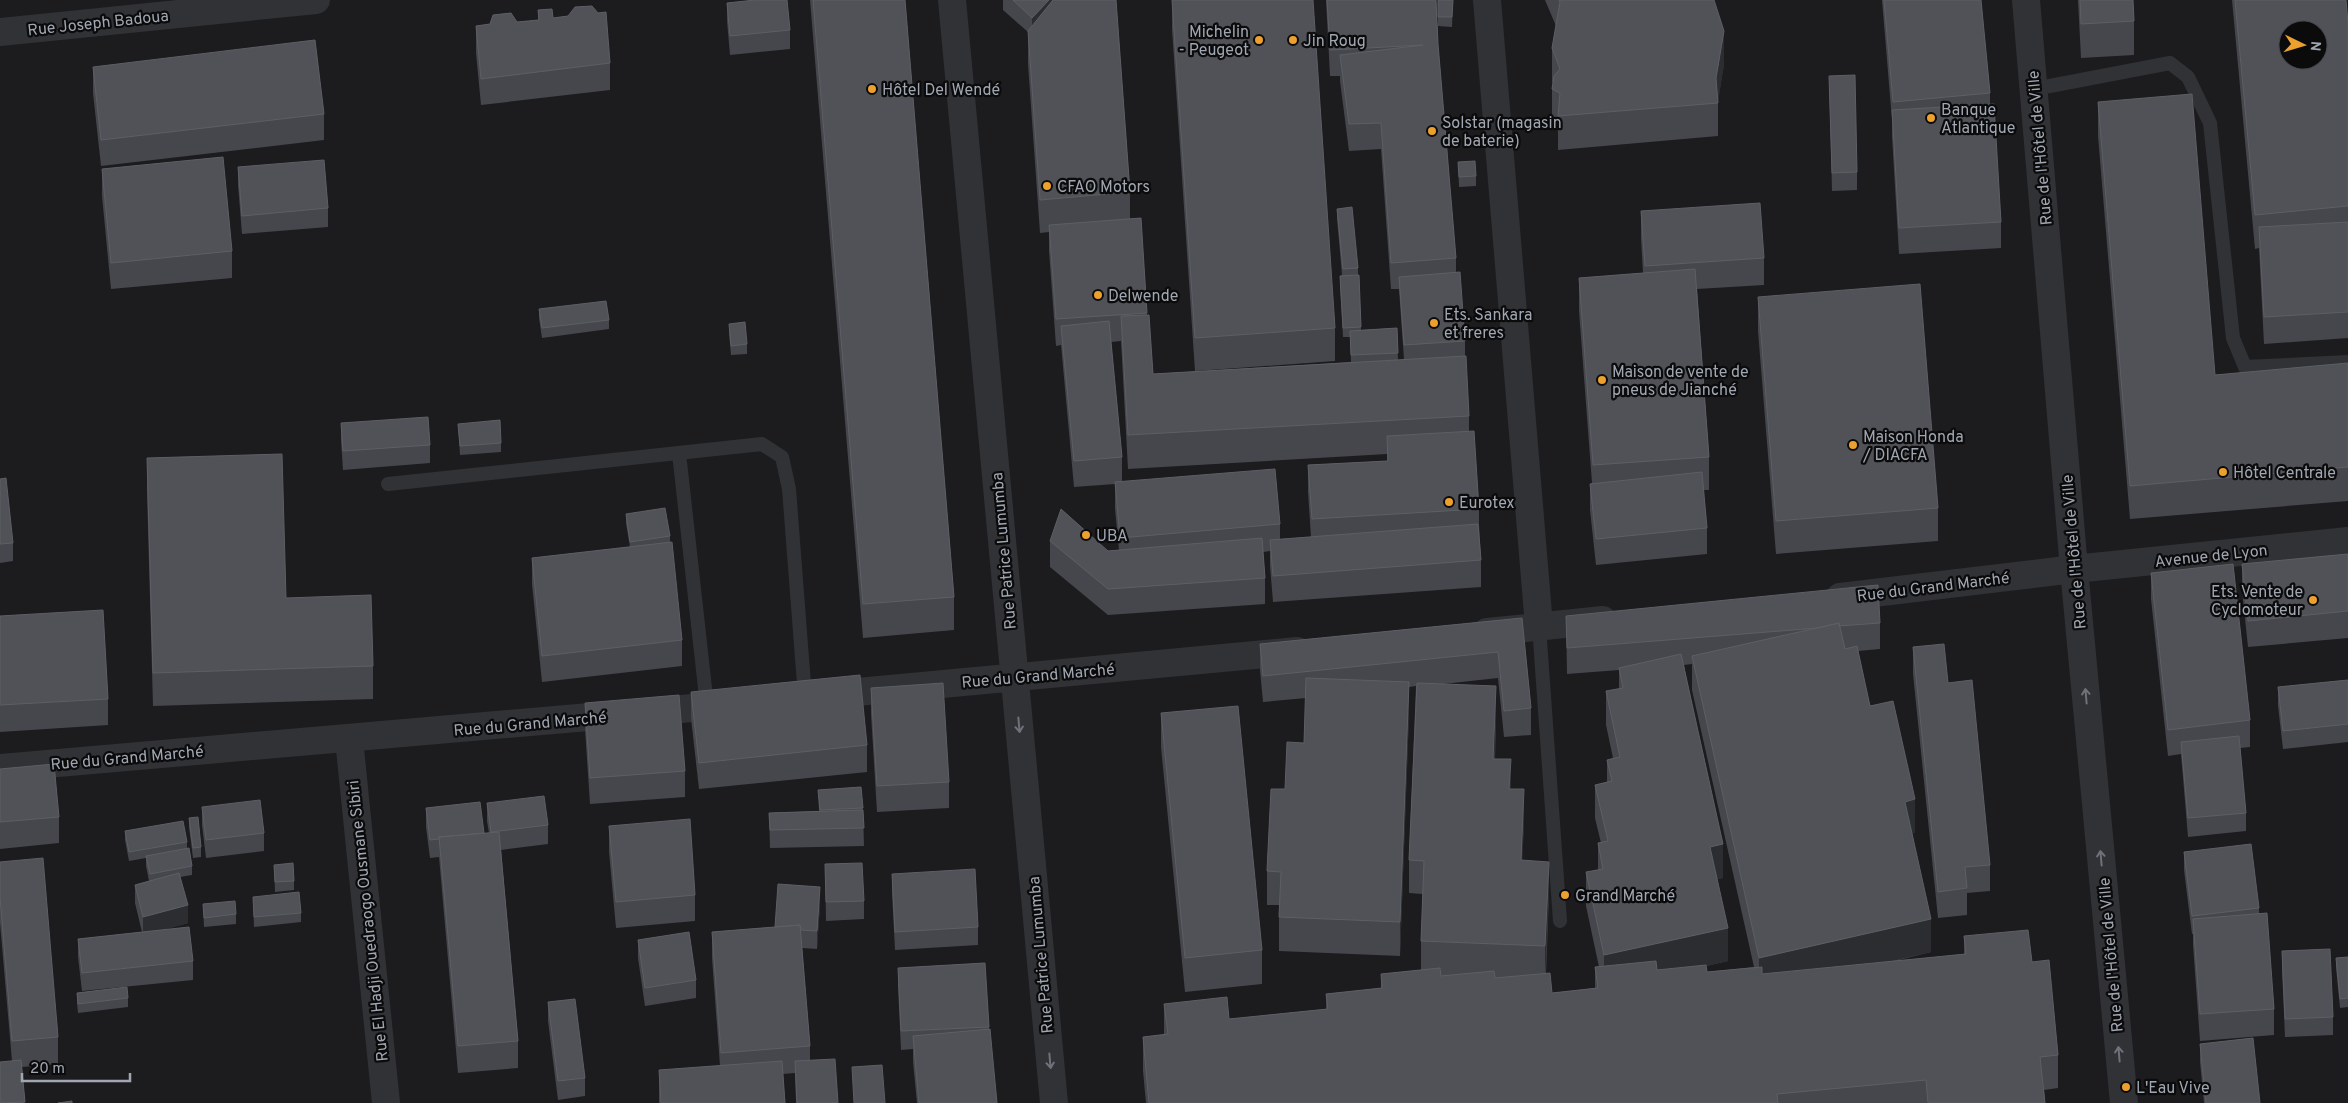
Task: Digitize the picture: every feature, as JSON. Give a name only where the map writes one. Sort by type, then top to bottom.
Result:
[{"type":"street","name":"Rue Joseph Badoua","points":[[0,32],[316,0]]},
{"type":"street","name":"Rue Patrice Lumumba","points":[[952,0],[1054,1103]]},
{"type":"street","points":[[1487,0],[1539,626]]},
{"type":"street","name":"Rue de l'Hôtel de Ville","points":[[2026,0],[2074,568],[2124,1103]]},
{"type":"street","name":"Avenue de Lyon","points":[[2074,568],[2348,541]]},
{"type":"street","name":"Rue du Grand Marché","points":[[1817,599],[2074,568]]},
{"type":"street","points":[[1462,634],[1628,618]]},
{"type":"street","name":"Rue du Grand Marché","points":[[0,768],[349,739],[1326,648]]},
{"type":"street","name":"Rue El Hadji Ouedraogo Ousmane Sibiri","points":[[349,739],[386,1103]]},
{"type":"lane","points":[[2034,89],[2170,63],[2188,77],[2210,123],[2233,338],[2245,367],[2348,362]]},
{"type":"lane","points":[[388,484],[762,444],[782,457],[789,489],[805,697]]},
{"type":"lane","points":[[680,453],[707,706]]},
{"type":"lane","points":[[1539,626],[1560,921]]},
{"type":"shaded area","points":[[0,0],[2348,0],[2348,1103],[0,1103]]},
{"type":"building","points":[[755,0],[787,0],[790,30],[730,36],[727,3]]},
{"type":"building","points":[[813,0],[905,0],[954,597],[863,604]]},
{"type":"building","points":[[1013,0],[1049,0],[1032,18]]},
{"type":"building","points":[[1053,0],[1116,0],[1130,192],[1040,200],[1028,31]]},
{"type":"building","points":[[1172,0],[1313,0],[1335,328],[1195,338]]},
{"type":"building","points":[[1327,0],[1436,0],[1456,258],[1391,263],[1381,123],[1349,124],[1340,55],[1423,45],[1330,50]]},
{"type":"building","points":[[1438,0],[1453,0],[1452,17],[1438,17]]},
{"type":"building","points":[[1559,0],[1714,0],[1724,31],[1716,78],[1718,103],[1558,116],[1560,93],[1552,89],[1554,76],[1560,69],[1552,48]]},
{"type":"building","points":[[1884,0],[1981,0],[1990,93],[1893,102]]},
{"type":"building","points":[[2080,0],[2133,0],[2134,21],[2081,24]]},
{"type":"building","points":[[2235,0],[2346,0],[2348,23],[2348,206],[2255,215]]},
{"type":"building","points":[[592,6],[598,13],[606,12],[610,63],[481,79],[476,26],[490,24],[493,15],[511,13],[517,22],[539,20],[538,10],[552,9],[553,18],[568,16],[575,7]]},
{"type":"building","points":[[315,40],[324,114],[101,140],[93,67]]},
{"type":"building","points":[[1855,75],[1857,172],[1832,173],[1829,76]]},
{"type":"building","points":[[2192,94],[2215,375],[2348,363],[2348,467],[2130,486],[2098,102]]},
{"type":"building","points":[[1994,104],[2001,222],[1899,228],[1892,110]]},
{"type":"building","points":[[223,157],[232,251],[111,263],[102,169]]},
{"type":"building","points":[[324,160],[328,208],[242,216],[238,167]]},
{"type":"building","points":[[1475,161],[1476,176],[1459,177],[1458,162]]},
{"type":"building","points":[[1760,203],[1764,258],[1645,266],[1641,211]]},
{"type":"building","points":[[1352,207],[1358,268],[1343,269],[1337,209]]},
{"type":"building","name":"Delwende","points":[[1141,218],[1147,313],[1056,319],[1049,225]]},
{"type":"building","points":[[2348,222],[2348,312],[2264,317],[2259,227]]},
{"type":"building","points":[[1695,269],[1709,457],[1593,465],[1579,278]]},
{"type":"building","points":[[1460,272],[1465,341],[1404,345],[1399,277]]},
{"type":"building","points":[[1359,275],[1361,327],[1343,328],[1340,276]]},
{"type":"building","points":[[1920,284],[1938,508],[1776,521],[1758,297]]},
{"type":"building","points":[[606,301],[609,320],[542,328],[539,309]]},
{"type":"building","points":[[1149,315],[1153,374],[1466,356],[1469,416],[1128,435],[1121,316]]},
{"type":"building","points":[[1109,321],[1122,457],[1074,461],[1061,326]]},
{"type":"building","points":[[745,322],[747,344],[731,346],[729,324]]},
{"type":"building","points":[[1397,328],[1398,353],[1351,355],[1350,331]]},
{"type":"building","points":[[428,417],[430,445],[343,451],[341,423]]},
{"type":"building","points":[[500,420],[501,443],[460,446],[458,424]]},
{"type":"building","points":[[1474,431],[1479,509],[1312,519],[1308,465],[1388,461],[1387,436]]},
{"type":"building","points":[[282,454],[286,598],[371,595],[373,666],[153,673],[147,458]]},
{"type":"building","points":[[1275,469],[1280,524],[1120,538],[1115,482]]},
{"type":"building","points":[[1702,472],[1707,528],[1596,539],[1590,484]]},
{"type":"building","points":[[6,478],[13,543],[0,544],[0,479]]},
{"type":"building","points":[[665,508],[670,536],[630,542],[626,514]]},
{"type":"building","points":[[1061,509],[1108,551],[1262,538],[1265,578],[1108,589],[1050,541]]},
{"type":"building","points":[[1478,524],[1481,560],[1273,576],[1270,540]]},
{"type":"building","points":[[672,542],[682,640],[542,656],[532,558]]},
{"type":"building","points":[[2348,554],[2348,611],[2248,621],[2242,564]]},
{"type":"building","points":[[2233,564],[2250,720],[2168,730],[2151,573]]},
{"type":"building","points":[[1878,585],[1880,623],[1839,626],[1839,623],[1818,628],[1567,648],[1566,616]]},
{"type":"building","points":[[103,610],[108,699],[0,705],[0,616]]},
{"type":"building","points":[[1522,618],[1531,708],[1504,711],[1498,652],[1263,676],[1260,644]]},
{"type":"building","points":[[1839,623],[1845,649],[1857,646],[1870,706],[1893,701],[1915,799],[1905,802],[1931,919],[1759,958],[1692,656]]},
{"type":"building","points":[[1944,644],[1948,683],[1972,680],[1990,865],[1965,867],[1967,888],[1938,892],[1913,647]]},
{"type":"building","points":[[1681,654],[1723,844],[1710,847],[1728,928],[1604,955],[1586,872],[1603,869],[1598,843],[1608,841],[1595,785],[1612,781],[1607,760],[1620,757],[1606,691],[1623,688],[1619,668]]},
{"type":"building","points":[[860,675],[867,745],[699,763],[691,692]]},
{"type":"building","points":[[1306,678],[1409,682],[1400,922],[1279,917],[1281,872],[1267,871],[1271,789],[1285,789],[1287,742],[1304,743]]},
{"type":"building","points":[[2348,680],[2348,724],[2283,731],[2278,687]]},
{"type":"building","points":[[943,683],[949,782],[877,786],[871,688]]},
{"type":"building","points":[[1417,683],[1496,686],[1493,759],[1511,759],[1509,789],[1524,789],[1521,860],[1549,862],[1545,946],[1421,941],[1424,861],[1409,860]]},
{"type":"building","points":[[679,695],[685,771],[590,778],[585,703]]},
{"type":"building","points":[[1238,706],[1262,950],[1185,958],[1161,713]]},
{"type":"building","points":[[2239,736],[2246,813],[2188,818],[2181,742]]},
{"type":"building","points":[[54,764],[59,817],[0,822],[0,769]]},
{"type":"building","points":[[861,787],[863,808],[820,810],[818,790]]},
{"type":"building","points":[[544,796],[548,825],[491,832],[487,803]]},
{"type":"building","points":[[260,800],[264,833],[206,840],[202,807]]},
{"type":"building","points":[[480,802],[484,833],[439,837],[439,839],[430,840],[426,808]]},
{"type":"building","points":[[863,810],[864,828],[770,830],[769,813]]},
{"type":"building","points":[[198,817],[201,847],[193,848],[189,818]]},
{"type":"building","points":[[690,819],[695,895],[616,902],[609,826]]},
{"type":"building","points":[[183,821],[187,842],[129,852],[125,831]]},
{"type":"building","points":[[499,832],[518,1041],[458,1046],[439,837]]},
{"type":"building","points":[[2251,844],[2259,908],[2192,916],[2184,852]]},
{"type":"building","points":[[189,848],[192,866],[150,874],[146,856]]},
{"type":"building","points":[[43,858],[58,1037],[12,1041],[0,897],[0,862]]},
{"type":"building","points":[[293,863],[294,881],[275,882],[274,865]]},
{"type":"building","points":[[862,863],[864,901],[826,902],[825,864]]},
{"type":"building","points":[[975,869],[978,927],[895,932],[892,874]]},
{"type":"building","points":[[179,873],[188,905],[143,917],[135,885]]},
{"type":"building","points":[[778,884],[820,887],[817,931],[801,930],[800,925],[775,927]]},
{"type":"building","points":[[299,892],[301,913],[254,917],[253,897]]},
{"type":"building","points":[[235,901],[236,914],[204,918],[203,904]]},
{"type":"building","points":[[2267,913],[2274,1009],[2200,1014],[2193,919]]},
{"type":"building","points":[[800,925],[810,1046],[721,1053],[712,932]]},
{"type":"building","points":[[189,927],[193,961],[82,973],[78,939]]},
{"type":"building","points":[[2028,930],[2032,962],[2049,960],[2058,1055],[2040,1057],[2045,1103],[1928,1103],[1926,1080],[1777,1094],[1778,1103],[1149,1103],[1143,1037],[1168,1034],[1164,1004],[1227,997],[1229,1019],[1328,1009],[1326,994],[1382,988],[1381,974],[1440,968],[1441,976],[1494,971],[1495,978],[1550,973],[1552,993],[1598,988],[1595,967],[1656,961],[1657,970],[1706,965],[1707,972],[1762,967],[1762,974],[1966,954],[1964,936]]},
{"type":"building","points":[[689,932],[696,980],[645,988],[638,940]]},
{"type":"building","points":[[2330,949],[2333,1017],[2285,1019],[2282,951]]},
{"type":"building","points":[[2348,957],[2348,998],[2340,999],[2336,958]]},
{"type":"building","points":[[985,963],[989,1027],[901,1031],[898,968]]},
{"type":"building","points":[[127,987],[128,998],[78,1004],[77,993]]},
{"type":"building","points":[[575,999],[585,1078],[558,1081],[548,1002]]},
{"type":"building","points":[[990,1029],[997,1103],[919,1103],[913,1036]]},
{"type":"building","points":[[2253,1038],[2260,1103],[2206,1103],[2200,1044]]},
{"type":"building","points":[[835,1059],[838,1103],[797,1103],[795,1061]]},
{"type":"building","points":[[21,1060],[25,1102],[0,1103],[0,1062]]},
{"type":"building","points":[[782,1061],[785,1103],[661,1103],[659,1070]]},
{"type":"building","points":[[882,1065],[885,1103],[854,1103],[852,1067]]},
{"type":"place","name":"Michelin - Peugeot","points":[[1259,40]]},
{"type":"place","name":"Jin Roug","points":[[1293,40]]},
{"type":"place","name":"Hôtel Del Wendé","points":[[872,89]]},
{"type":"place","name":"Banque Atlantique","points":[[1931,118]]},
{"type":"place","name":"Solstar (magasin de baterie)","points":[[1432,131]]},
{"type":"place","name":"CFAO Motors","points":[[1047,186]]},
{"type":"place","name":"Delwende","points":[[1098,295]]},
{"type":"place","name":"Ets. Sankara et freres","points":[[1434,323]]},
{"type":"place","name":"Maison de vente de pneus de Jianché","points":[[1602,380]]},
{"type":"place","name":"Maison Honda / DIACFA","points":[[1853,445]]},
{"type":"place","name":"Hôtel Centrale","points":[[2223,472]]},
{"type":"place","name":"Eurotex","points":[[1449,502]]},
{"type":"place","name":"UBA","points":[[1086,535]]},
{"type":"place","name":"Ets. Vente de Cyclomoteur","points":[[2313,600]]},
{"type":"place","name":"Grand Marché","points":[[1565,895]]},
{"type":"place","name":"L'Eau Vive","points":[[2126,1087]]}]
